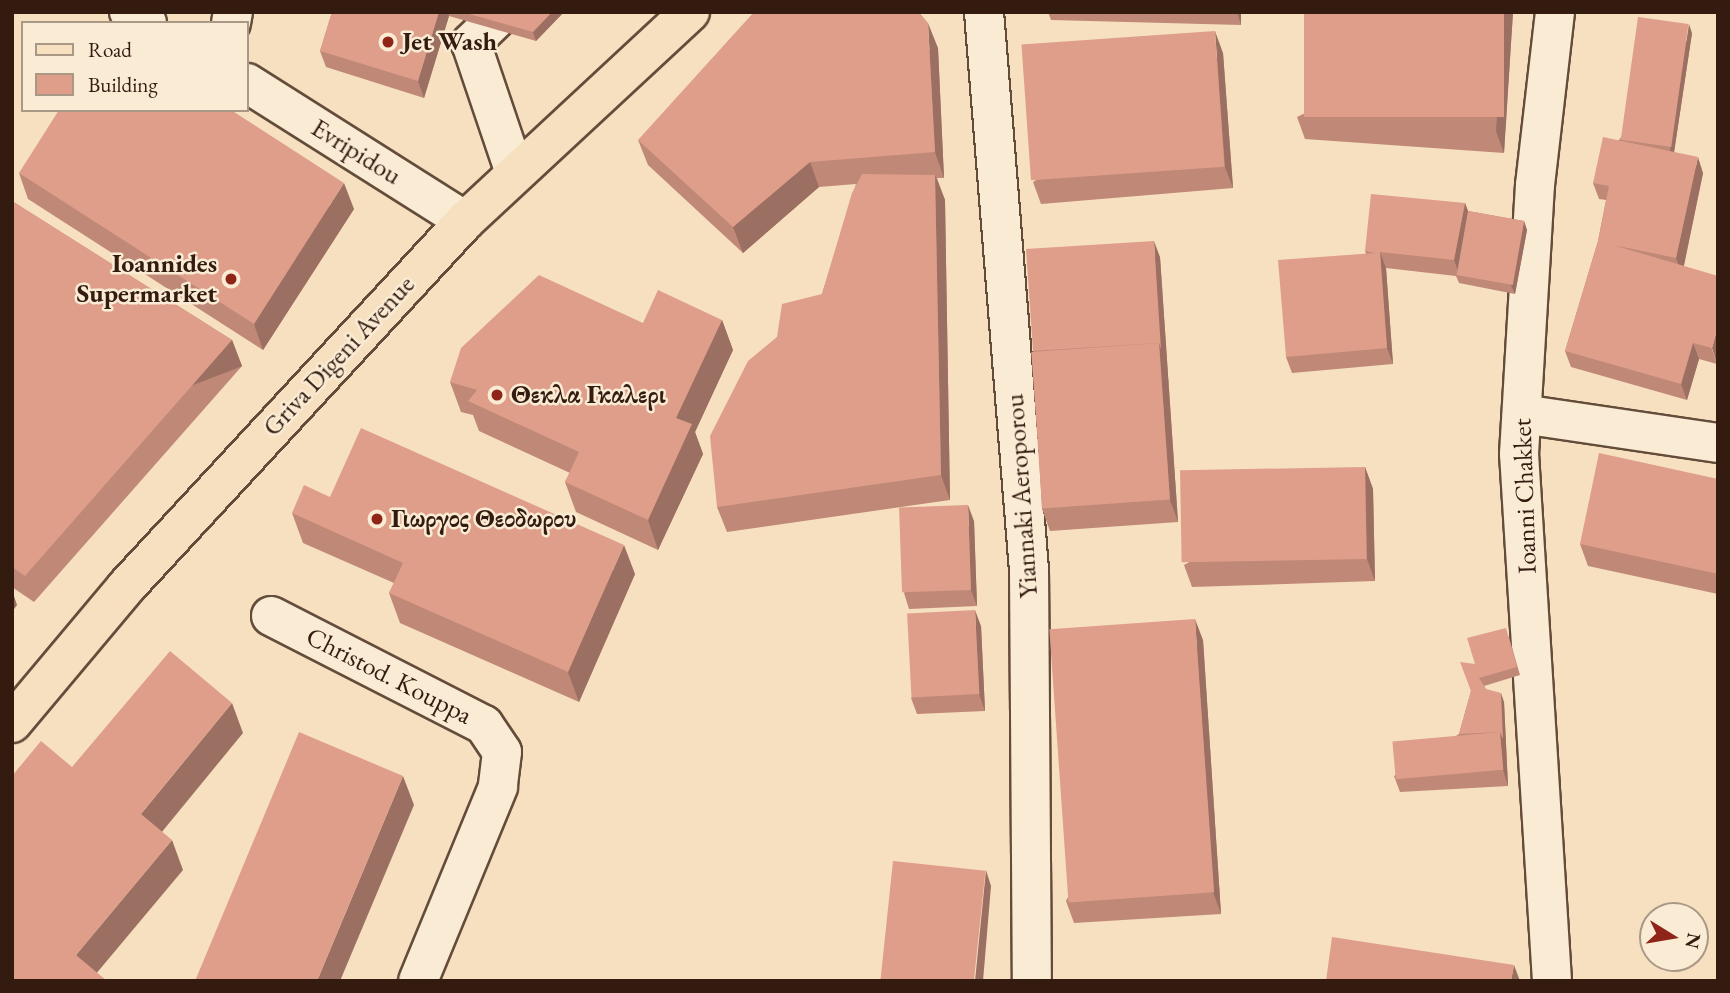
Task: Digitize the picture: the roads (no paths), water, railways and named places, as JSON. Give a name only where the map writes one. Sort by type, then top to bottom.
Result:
[{"type":"main road","name":"Griva Digeni Avenue","points":[[12,723],[126,587],[464,221],[690,12]]},
{"type":"street","points":[[503,12],[471,43],[512,164]]},
{"type":"street","name":"Yiannaki Aeroporou","points":[[984,12],[1029,570],[1032,981]]},
{"type":"street","name":"Ioanni Chakket","points":[[1552,981],[1519,454],[1535,185],[1555,12]]},
{"type":"street","name":"Evripidou","points":[[248,84],[464,221]]},
{"type":"street","points":[[1522,414],[1718,443]]},
{"type":"street","name":"Christod. Kouppa","points":[[271,616],[484,725],[502,752],[498,787],[418,981]]},
{"type":"place","name":"Jet Wash","points":[[388,42]]},
{"type":"place","name":"Ioannides Supermarket","points":[[231,279]]},
{"type":"place","name":"Θεκλα Γκαλερι","points":[[497,395]]},
{"type":"place","name":"Γιωργος Θεοδωρου","points":[[377,519]]}]
